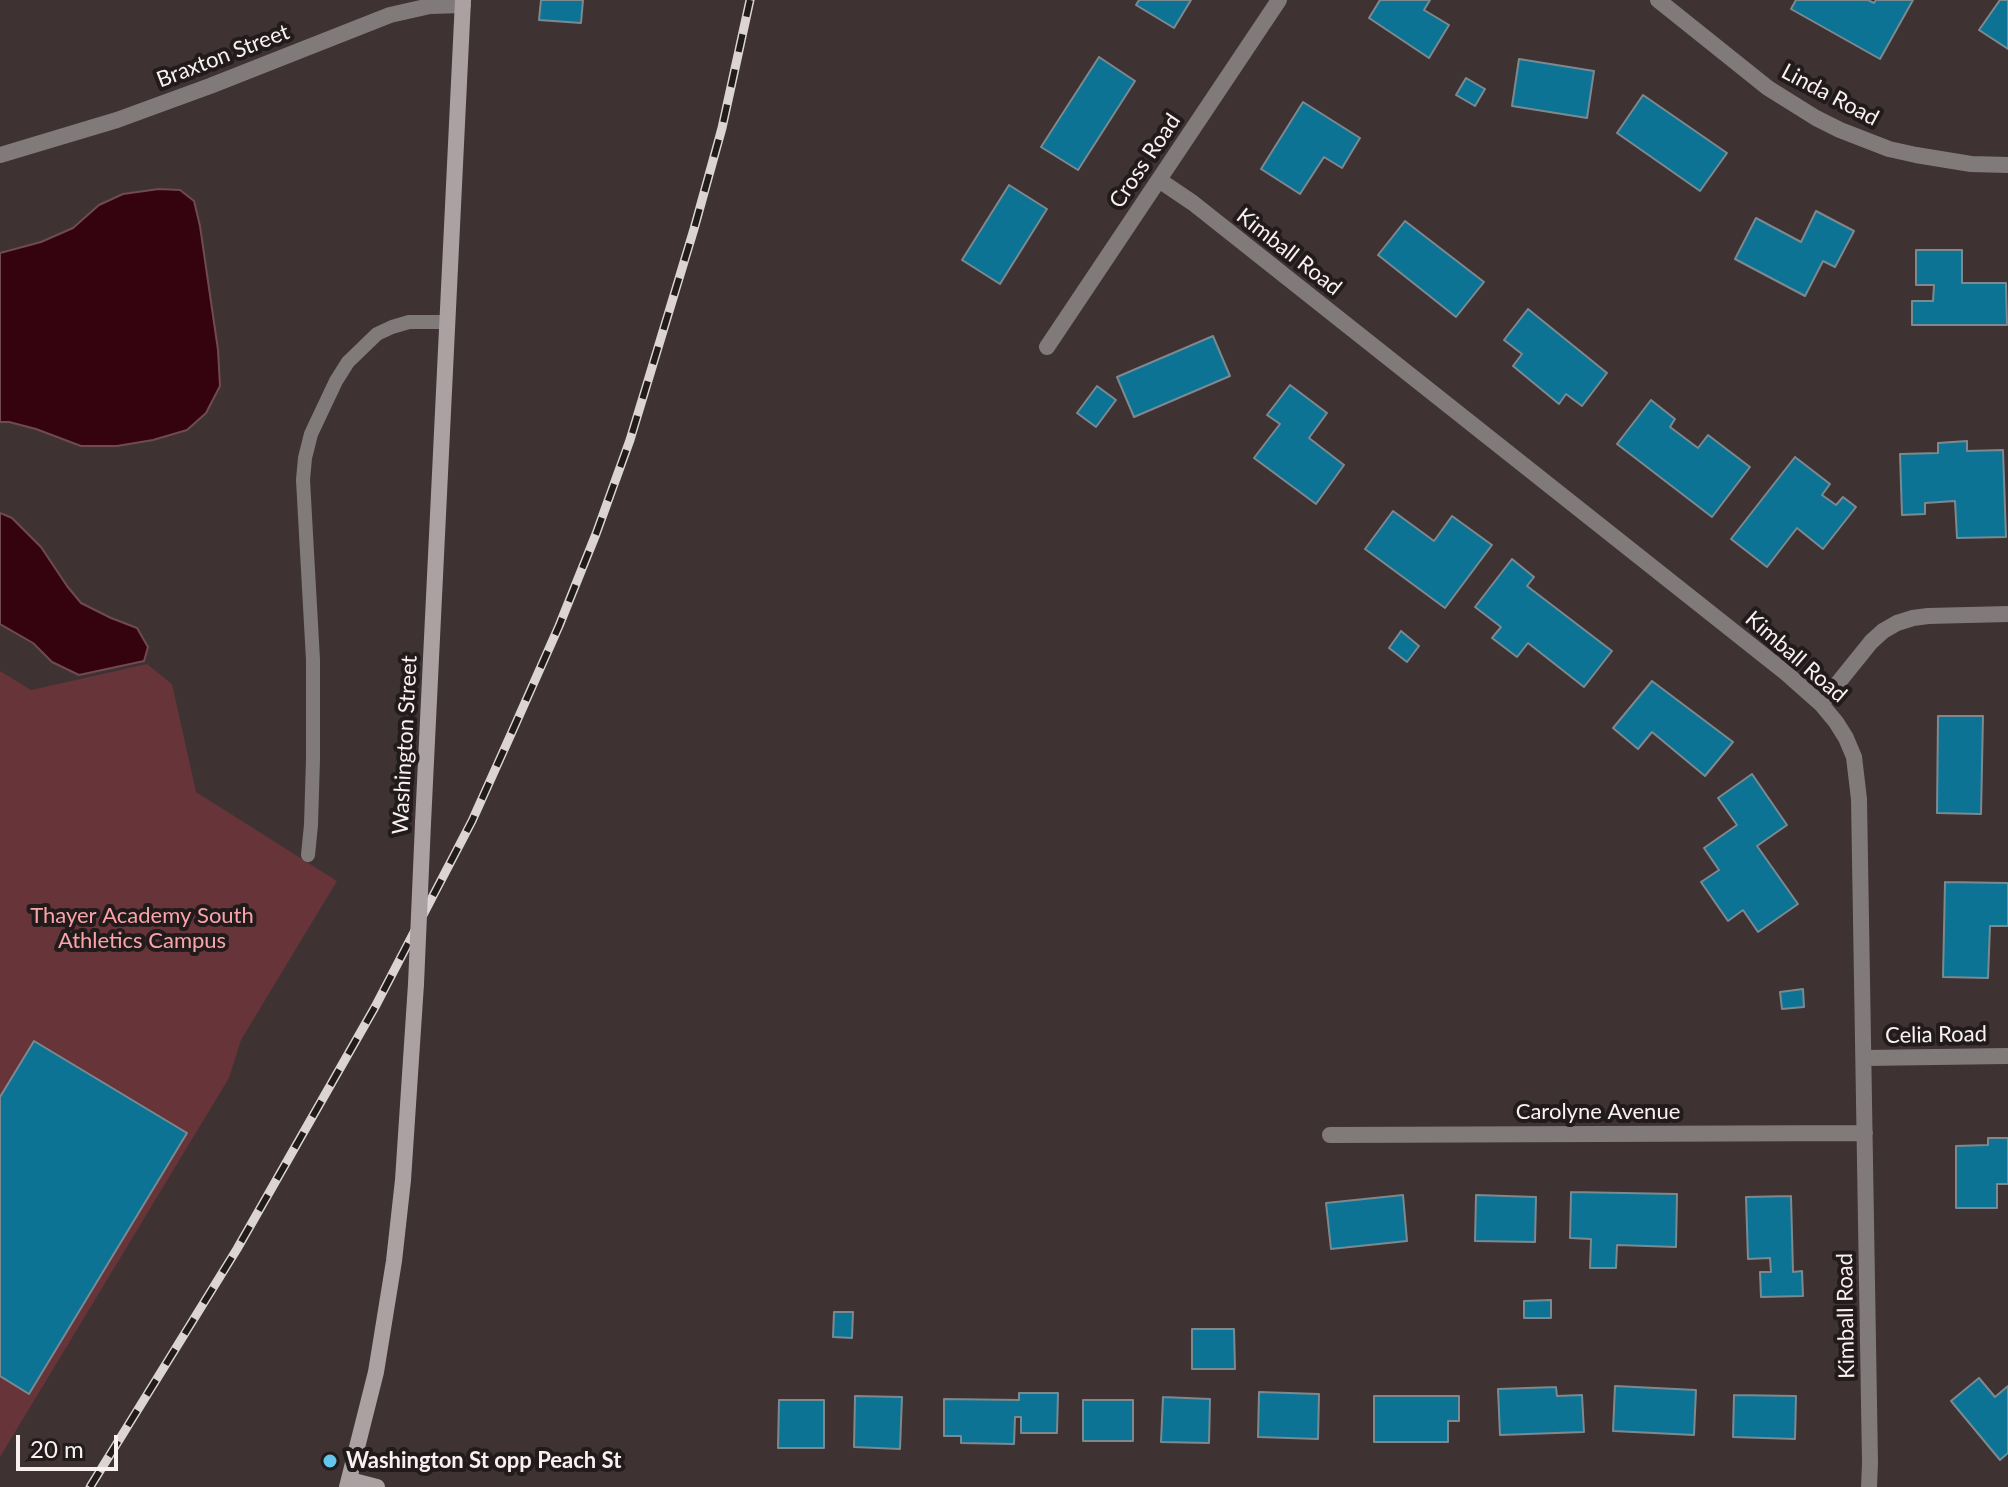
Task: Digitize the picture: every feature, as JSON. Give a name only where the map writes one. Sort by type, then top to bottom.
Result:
[{"type":"main road","name":"Washington Street","points":[[348,1483],[376,1372],[403,1180],[416,984],[463,2]]},
{"type":"main road","points":[[348,1483],[377,1487]]},
{"type":"street","name":"Cross Road","points":[[1047,347],[1279,0]]},
{"type":"street","name":"Linda Road","points":[[1658,0],[1768,88],[1840,130],[1889,149],[1916,155],[1971,164],[2008,165]]},
{"type":"street","name":"Braxton Street","points":[[0,155],[117,120],[390,15],[463,2]]},
{"type":"street","name":"Kimball Road","points":[[1159,180],[1193,203],[1786,673],[1821,704],[1846,738],[1854,757],[1859,799],[1869,1487]]},
{"type":"street","points":[[1821,704],[1871,642],[1897,623],[1928,616],[2008,614]]},
{"type":"street","name":"Celia Road","points":[[1864,1058],[2008,1056]]},
{"type":"street","name":"Carolyne Avenue","points":[[1330,1135],[1865,1133]]},
{"type":"lane","points":[[308,855],[313,759],[313,660],[303,480],[311,434],[348,362],[377,334],[409,322],[447,322]]},
{"type":"green space","name":"Thayer Academy South Athletics Campus","points":[[147,664],[172,684],[196,792],[337,881],[241,1040],[229,1078],[0,1457],[0,671],[31,690]]},
{"type":"shaded area","points":[[159,189],[180,190],[194,201],[200,226],[218,350],[220,386],[206,413],[187,430],[117,446],[81,446],[36,429],[0,422],[0,253],[41,242],[73,228],[99,205],[123,194]]},
{"type":"shaded area","points":[[0,513],[12,518],[41,547],[81,603],[137,628],[148,647],[144,661],[79,675],[52,662],[33,643],[0,624]]},
{"type":"building","points":[[541,0],[583,0],[581,23],[539,20]]},
{"type":"building","points":[[1139,0],[1191,0],[1174,28],[1136,5]]},
{"type":"building","points":[[1380,0],[1430,0],[1424,10],[1449,25],[1429,58],[1369,18]]},
{"type":"building","points":[[1796,0],[1868,0],[1874,3],[1876,0],[1913,0],[1880,59],[1791,9]]},
{"type":"building","points":[[2000,0],[2008,0],[2008,49],[1979,30]]},
{"type":"building","points":[[1099,57],[1135,81],[1078,170],[1041,147]]},
{"type":"building","points":[[1519,59],[1594,71],[1587,118],[1512,106]]},
{"type":"building","points":[[1466,78],[1485,89],[1475,106],[1456,95]]},
{"type":"building","points":[[1643,95],[1727,153],[1700,191],[1617,133]]},
{"type":"building","points":[[1303,102],[1360,138],[1342,168],[1324,157],[1300,194],[1261,169]]},
{"type":"building","points":[[1009,185],[1047,209],[1000,284],[962,260]]},
{"type":"building","points":[[1816,211],[1854,231],[1835,267],[1823,261],[1805,296],[1735,259],[1756,218],[1801,242]]},
{"type":"building","points":[[1405,221],[1484,282],[1456,317],[1378,255]]},
{"type":"building","points":[[1916,250],[1962,250],[1962,283],[2006,283],[2007,325],[1912,325],[1912,301],[1933,301],[1934,285],[1916,285]]},
{"type":"building","points":[[1528,309],[1607,373],[1582,406],[1566,394],[1559,404],[1513,366],[1522,354],[1504,340]]},
{"type":"building","points":[[1213,336],[1230,376],[1134,417],[1117,377]]},
{"type":"building","points":[[1290,385],[1327,413],[1309,438],[1344,465],[1316,504],[1254,458],[1280,424],[1267,415]]},
{"type":"building","points":[[1097,386],[1116,400],[1096,427],[1077,413]]},
{"type":"building","points":[[1651,400],[1675,419],[1670,427],[1698,448],[1708,435],[1750,467],[1712,517],[1617,444]]},
{"type":"building","points":[[1967,441],[1967,451],[2003,450],[2006,537],[1957,538],[1955,501],[1925,503],[1925,514],[1902,515],[1900,454],[1938,453],[1938,443]]},
{"type":"building","points":[[1795,457],[1830,484],[1822,495],[1836,505],[1843,497],[1856,507],[1823,549],[1797,528],[1767,567],[1731,539]]},
{"type":"building","points":[[1393,511],[1434,541],[1452,516],[1492,545],[1445,608],[1365,549]]},
{"type":"building","points":[[1512,559],[1534,577],[1527,586],[1612,651],[1584,687],[1528,643],[1517,657],[1492,638],[1501,627],[1475,607]]},
{"type":"building","points":[[1401,631],[1419,646],[1407,662],[1389,648]]},
{"type":"building","points":[[1652,681],[1733,742],[1705,776],[1652,732],[1638,749],[1613,728]]},
{"type":"building","points":[[1938,716],[1983,716],[1981,814],[1937,813]]},
{"type":"building","points":[[1752,774],[1787,825],[1757,846],[1798,904],[1758,932],[1743,910],[1728,921],[1701,882],[1719,870],[1704,848],[1737,825],[1718,798]]},
{"type":"building","points":[[1945,882],[2008,883],[2008,926],[1990,926],[1988,978],[1943,977]]},
{"type":"building","points":[[1803,989],[1804,1007],[1782,1009],[1780,992]]},
{"type":"building","points":[[34,1041],[187,1133],[29,1394],[0,1376],[0,1097]]},
{"type":"building","points":[[1988,1138],[2008,1138],[2008,1184],[1997,1184],[1997,1208],[1956,1208],[1956,1146],[1988,1145]]},
{"type":"building","points":[[1571,1192],[1677,1194],[1676,1247],[1617,1245],[1616,1268],[1590,1268],[1591,1239],[1570,1238]]},
{"type":"building","points":[[1403,1195],[1407,1241],[1331,1249],[1326,1203]]},
{"type":"building","points":[[1476,1195],[1536,1197],[1535,1242],[1475,1241]]},
{"type":"building","points":[[1791,1196],[1793,1272],[1802,1271],[1803,1296],[1761,1297],[1760,1272],[1771,1272],[1770,1258],[1748,1259],[1746,1197]]},
{"type":"building","points":[[1551,1300],[1551,1318],[1524,1318],[1524,1301]]},
{"type":"building","points":[[834,1312],[853,1312],[852,1338],[833,1337]]},
{"type":"building","points":[[1192,1329],[1234,1329],[1235,1369],[1192,1369]]},
{"type":"building","points":[[1979,1378],[1995,1397],[2008,1386],[2008,1453],[2000,1460],[1951,1401]]},
{"type":"building","points":[[1615,1386],[1696,1390],[1694,1435],[1613,1431]]},
{"type":"building","points":[[1556,1387],[1557,1396],[1582,1395],[1584,1432],[1500,1435],[1498,1389]]},
{"type":"building","points":[[1259,1392],[1319,1394],[1318,1439],[1258,1437]]},
{"type":"building","points":[[1019,1393],[1058,1393],[1057,1433],[1021,1433],[1021,1417],[1015,1417],[1014,1444],[961,1443],[961,1436],[944,1436],[944,1399],[1019,1400]]},
{"type":"building","points":[[1734,1395],[1796,1396],[1795,1439],[1733,1437]]},
{"type":"building","points":[[855,1396],[902,1397],[900,1449],[854,1447]]},
{"type":"building","points":[[1374,1396],[1459,1396],[1459,1421],[1448,1421],[1448,1442],[1374,1442]]},
{"type":"building","points":[[1163,1397],[1210,1399],[1209,1443],[1161,1442]]},
{"type":"building","points":[[779,1400],[824,1400],[824,1448],[778,1448]]},
{"type":"building","points":[[1083,1400],[1133,1400],[1133,1441],[1083,1441]]},
{"type":"railway","points":[[90,1487],[237,1249],[375,1007],[472,821],[516,723],[559,626],[630,440],[722,128],[750,0]]},
{"type":"place","name":"Washington St opp Peach St","points":[[330,1461]]}]
